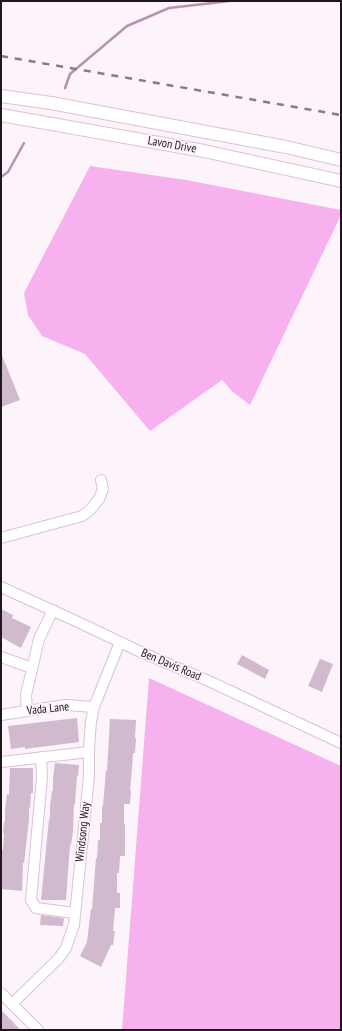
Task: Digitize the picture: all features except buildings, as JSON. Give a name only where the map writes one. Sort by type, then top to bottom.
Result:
[{"type":"main road","name":"Lavon Drive","points":[[1,96],[50,103],[279,146],[341,160]]},
{"type":"main road","name":"Lavon Drive","points":[[1,116],[204,151],[341,181]]},
{"type":"street","points":[[1,538],[82,516],[90,510],[99,499],[103,489],[101,480]]},
{"type":"street","name":"Ben Davis Road","points":[[1,587],[211,682],[341,743]]},
{"type":"street","points":[[27,711],[26,694],[39,639],[53,610]]},
{"type":"street","name":"Windsong Way","points":[[12,1004],[59,958],[66,948],[74,925],[89,776],[91,721],[94,707],[120,642]]},
{"type":"street","points":[[1,657],[32,668]]},
{"type":"street","name":"Vada Lane","points":[[1,715],[66,705],[94,707]]},
{"type":"street","points":[[1,762],[89,752]]},
{"type":"street","points":[[41,757],[42,776],[31,900],[36,908],[75,913]]},
{"type":"street","points":[[1,993],[38,1030]]},
{"type":"shaded area","points":[[90,166],[186,180],[341,210],[341,215],[250,405],[233,392],[222,380],[150,431],[85,354],[42,336],[28,315],[24,293]]},
{"type":"shaded area","points":[[149,678],[341,766],[341,1030],[122,1030]]},
{"type":"waterway","points":[[65,88],[70,74],[127,26],[169,8],[230,1]]},
{"type":"waterway","points":[[1,177],[8,172],[24,143]]},
{"type":"railway","points":[[1,56],[341,115]]}]
